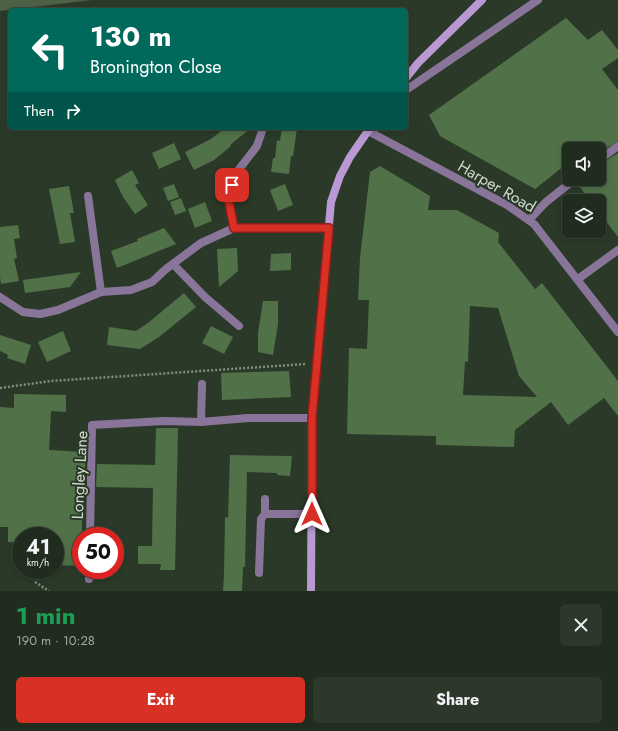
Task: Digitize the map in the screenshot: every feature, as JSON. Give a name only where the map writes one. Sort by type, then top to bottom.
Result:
[{"type":"main road","points":[[408,76],[418,63],[482,0]]},
{"type":"main road","points":[[311,591],[312,418],[331,202],[340,176],[350,157],[369,130]]},
{"type":"street","points":[[408,89],[538,0]]},
{"type":"street","points":[[234,228],[228,197],[237,172],[257,146],[262,130]]},
{"type":"street","name":"Harper Road","points":[[369,130],[507,205],[529,220],[540,229],[618,332]]},
{"type":"street","points":[[606,155],[618,146]]},
{"type":"street","points":[[529,220],[546,202],[566,186]]},
{"type":"street","points":[[88,196],[101,292]]},
{"type":"street","points":[[0,298],[23,312],[40,314],[58,310],[101,292],[130,290],[152,282],[201,243],[234,228],[329,228]]},
{"type":"street","points":[[578,279],[618,250]]},
{"type":"street","points":[[173,264],[205,297],[239,326]]},
{"type":"street","points":[[201,422],[202,384]]},
{"type":"street","name":"Longley Lane","points":[[90,527],[92,425],[164,420],[201,422],[248,418],[312,418]]},
{"type":"street","points":[[259,573],[261,519],[265,514],[265,499]]},
{"type":"street","points":[[265,514],[312,514]]},
{"type":"path","points":[[0,388],[51,381],[317,364]]},
{"type":"path","points":[[35,582],[49,591]]},
{"type":"green space","points":[[0,0],[92,0],[25,8],[8,8],[8,10],[0,11]]},
{"type":"building","points":[[566,18],[588,40],[602,30],[618,50],[618,58],[602,69],[618,90],[618,141],[606,149],[606,142],[562,142],[562,168],[535,189],[440,136],[429,115]]},
{"type":"building","points":[[222,130],[249,130],[214,160],[194,170],[185,152],[211,139]]},
{"type":"building","points":[[282,130],[297,130],[289,174],[271,172],[273,158],[275,158],[277,140],[280,141]]},
{"type":"building","points":[[174,143],[181,159],[159,169],[152,153]]},
{"type":"building","points":[[618,153],[618,237],[606,221],[606,194],[585,194],[579,186],[606,186],[606,161]]},
{"type":"building","points":[[380,166],[430,196],[428,210],[457,210],[499,233],[498,242],[535,289],[542,283],[618,381],[618,416],[604,398],[568,425],[551,402],[515,430],[514,447],[436,445],[436,436],[347,434],[349,348],[367,349],[369,300],[358,300],[360,258],[370,172]],"holes":[[[470,306],[498,308],[519,376],[537,397],[463,395],[465,361],[468,362]]]},
{"type":"building","points":[[132,170],[139,183],[135,185],[148,205],[135,214],[123,197],[115,180]]},
{"type":"building","points":[[174,184],[179,197],[168,201],[163,188]]},
{"type":"building","points":[[285,184],[293,205],[278,211],[270,190]]},
{"type":"building","points":[[69,186],[74,213],[70,213],[75,242],[60,244],[49,189]]},
{"type":"building","points":[[181,198],[186,211],[175,215],[170,202]]},
{"type":"building","points":[[205,202],[212,221],[195,228],[188,209]]},
{"type":"building","points":[[18,225],[20,238],[14,239],[17,258],[14,259],[19,281],[1,284],[0,227]]},
{"type":"building","points":[[164,228],[176,244],[117,268],[111,251],[138,241],[137,239]]},
{"type":"building","points":[[237,248],[238,271],[219,287],[217,249]]},
{"type":"building","points":[[291,253],[291,270],[270,271],[271,254]]},
{"type":"building","points":[[81,272],[70,287],[25,293],[23,280]]},
{"type":"building","points":[[184,293],[196,307],[159,337],[140,349],[107,345],[109,327],[136,331]]},
{"type":"building","points":[[263,301],[278,301],[278,324],[273,355],[258,352],[258,333]]},
{"type":"building","points":[[211,326],[233,337],[224,354],[202,343]]},
{"type":"building","points":[[63,331],[71,351],[47,362],[38,342]]},
{"type":"building","points":[[0,335],[31,345],[25,364],[7,358],[8,355],[0,351]]},
{"type":"building","points":[[289,371],[291,397],[222,400],[221,373]]},
{"type":"building","points":[[14,394],[66,395],[66,412],[51,411],[49,450],[85,452],[85,486],[83,486],[82,527],[72,527],[72,566],[64,565],[64,527],[12,527],[12,542],[8,542],[8,527],[0,527],[0,407],[14,408]]},
{"type":"building","points":[[156,428],[178,428],[175,570],[160,570],[161,564],[138,564],[138,546],[152,546],[153,488],[96,487],[97,464],[155,465]]},
{"type":"building","points":[[230,455],[292,456],[290,476],[277,475],[277,473],[247,472],[245,567],[243,567],[242,591],[223,591],[225,517],[228,518]]},
{"type":"route","points":[[232,185],[228,197],[234,228],[329,228],[312,418],[312,514]]}]
